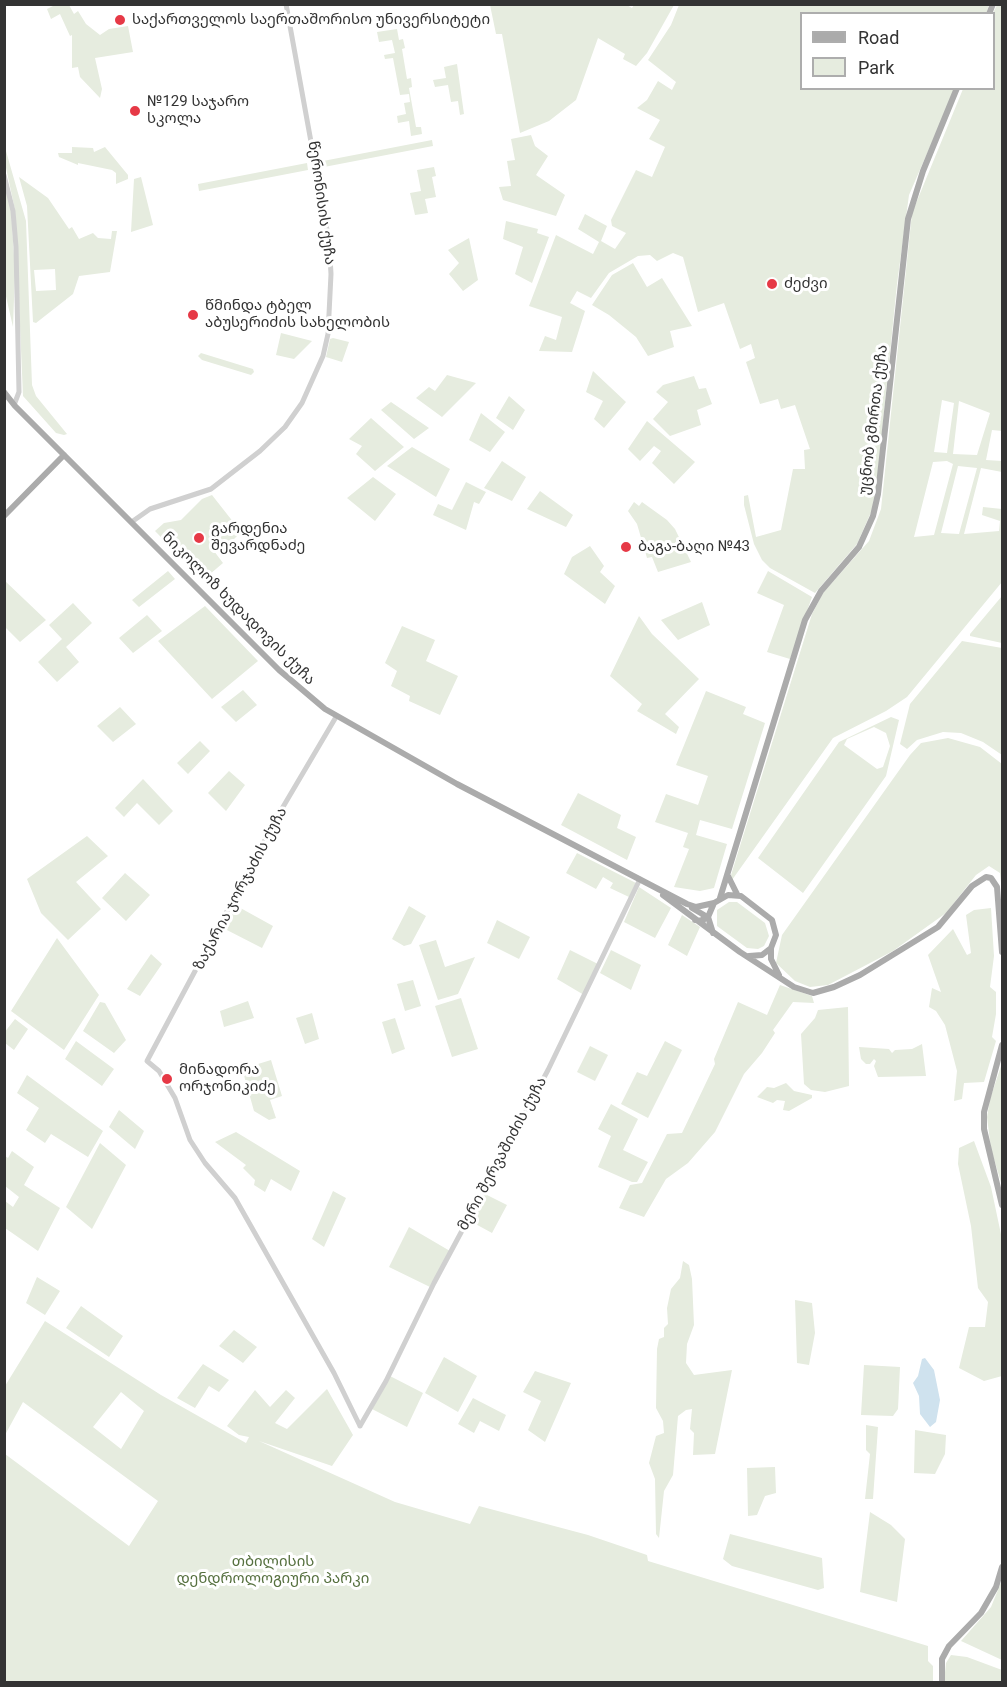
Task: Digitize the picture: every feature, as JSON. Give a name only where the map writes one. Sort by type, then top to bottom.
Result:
[{"type":"main road","name":"უცნობ გმირთა ქუჩა","points":[[717,901],[728,876],[805,620],[821,591],[859,547],[873,516],[878,494],[908,219],[923,171],[956,90]]},
{"type":"main road","name":"ნიკოლოზ ხუდადოვის ქუჩა","points":[[4,392],[14,405],[133,521],[279,670],[336,717],[457,784],[687,904],[696,907],[737,894]]},
{"type":"main road","points":[[4,516],[64,454]]},
{"type":"main road","points":[[728,876],[737,894],[772,920],[776,934],[771,948],[773,967],[784,980]]},
{"type":"main road","name":"ნიკოლოზ ხუდადოვის ქუჩა","points":[[648,884],[745,956],[794,987],[813,993],[834,987],[860,975],[938,927],[972,886],[986,877],[991,878],[997,886],[1002,952]]},
{"type":"main road","points":[[713,934],[708,917],[717,901]]},
{"type":"main road","points":[[687,904],[704,915],[703,921],[694,920]]},
{"type":"main road","points":[[745,956],[757,956],[771,948]]},
{"type":"main road","points":[[1002,1046],[984,1112],[986,1144],[1002,1205]]},
{"type":"main road","points":[[942,1683],[942,1659],[949,1646],[981,1613],[996,1587],[1002,1566]]},
{"type":"street","name":"წერონისის ქუჩა","points":[[133,521],[150,509],[211,489],[260,451],[285,427],[302,403],[323,356],[328,334],[331,284],[329,241],[286,4]]},
{"type":"street","points":[[4,175],[13,211],[16,247],[19,392],[14,405]]},
{"type":"street","name":"ზაქარია ჯორჯაძის ქუჩა","points":[[336,717],[280,812],[147,1061],[159,1071],[175,1098],[190,1140],[205,1163],[235,1198],[334,1373],[360,1426]]},
{"type":"street","name":"მერი შერვაშიძის ქუჩა","points":[[360,1426],[386,1381],[434,1283],[548,1070],[640,879]]},
{"type":"green space","points":[[625,4],[632,8],[634,5],[674,5],[647,53],[636,66],[623,59],[625,54],[598,38],[576,100],[549,121],[520,133],[502,34],[496,34],[490,5]]},
{"type":"green space","points":[[55,5],[69,5],[74,14],[78,11],[86,24],[100,35],[109,29],[128,26],[133,52],[95,58],[102,89],[100,98],[80,77],[78,67],[72,68],[72,35],[70,36],[60,14],[51,19],[47,9]]},
{"type":"green space","points":[[679,5],[989,5],[987,12],[800,12],[800,90],[955,90],[909,195],[872,510],[857,544],[815,593],[770,568],[762,560],[754,544],[744,505],[744,496],[748,495],[756,537],[781,530],[793,469],[805,469],[804,450],[810,449],[795,405],[781,409],[778,399],[760,404],[746,362],[755,358],[751,344],[740,349],[724,303],[698,312],[683,257],[673,253],[657,261],[650,255],[638,256],[609,273],[591,298],[577,291],[570,303],[585,311],[572,352],[539,351],[545,336],[556,340],[562,317],[529,306],[556,235],[593,254],[599,242],[578,229],[585,214],[607,226],[601,241],[615,249],[626,233],[612,226],[611,220],[636,170],[652,177],[665,147],[649,139],[660,120],[637,108],[647,100],[658,81],[672,90],[676,82],[648,60],[671,25]]},
{"type":"green space","points":[[997,5],[1002,5],[1002,431],[992,430],[986,460],[1002,461],[1002,472],[981,468],[964,534],[999,531],[1000,521],[982,515],[983,507],[1002,509],[1002,582],[907,697],[886,711],[833,738],[732,880],[731,875],[812,614],[823,593],[869,541],[881,509],[912,213],[963,90],[995,90],[994,12]],"holes":[[[942,400],[954,403],[947,453],[934,452]],[[959,401],[990,413],[977,455],[953,454]],[[947,461],[953,464],[934,535],[914,537],[933,462]],[[958,466],[977,468],[959,534],[941,533]]]},
{"type":"green space","points":[[397,29],[399,40],[403,39],[405,48],[402,49],[407,79],[411,78],[412,87],[409,88],[416,127],[421,127],[422,134],[411,136],[409,121],[398,123],[397,116],[406,114],[404,103],[410,102],[409,94],[400,95],[393,58],[385,59],[384,55],[395,53],[392,40],[379,42],[377,32]]},
{"type":"green space","points":[[457,64],[464,114],[460,115],[458,101],[451,102],[448,85],[435,87],[433,80],[446,78],[444,67]]},
{"type":"green space","points":[[531,135],[535,146],[548,156],[536,175],[565,195],[556,216],[503,200],[499,187],[511,186],[507,161],[515,160],[511,139]]},
{"type":"green space","points":[[432,140],[433,146],[324,167],[323,161]]},
{"type":"green space","points":[[4,144],[26,221],[32,385],[36,396],[67,434],[64,435],[56,433],[23,396],[15,210],[5,163]]},
{"type":"green space","points":[[72,147],[93,148],[94,152],[105,147],[128,175],[128,179],[116,184],[116,173],[112,170],[78,163],[78,165],[59,157],[58,153],[72,153]]},
{"type":"green space","points":[[307,163],[308,170],[199,191],[198,184]]},
{"type":"green space","points":[[434,167],[436,176],[432,177],[436,197],[425,199],[428,213],[415,215],[410,193],[421,191],[417,170]]},
{"type":"green space","points":[[19,177],[48,198],[69,229],[72,227],[79,239],[93,233],[98,238],[111,239],[112,231],[117,231],[110,272],[79,276],[73,294],[36,323],[33,322],[27,206]],"holes":[[[55,269],[56,290],[36,291],[34,270]]]},
{"type":"green space","points":[[141,177],[153,225],[131,232],[134,179]]},
{"type":"green space","points":[[4,183],[11,208],[15,271],[13,327],[5,292]]},
{"type":"green space","points":[[506,221],[538,229],[537,233],[549,237],[532,283],[515,274],[523,247],[503,239]]},
{"type":"green space","points":[[469,238],[478,280],[463,291],[449,274],[459,263],[448,250]]},
{"type":"green space","points":[[633,263],[647,287],[662,278],[692,326],[670,331],[674,347],[648,356],[636,337],[609,315],[592,305],[612,275]]},
{"type":"green space","points":[[281,333],[312,341],[294,359],[276,355]]},
{"type":"green space","points":[[330,339],[349,342],[342,362],[326,357]]},
{"type":"green space","points":[[201,353],[253,369],[254,372],[251,375],[202,360],[198,356]]},
{"type":"green space","points":[[593,371],[626,402],[604,428],[594,419],[603,401],[586,392]]},
{"type":"green space","points":[[447,375],[476,383],[442,417],[416,398],[429,387],[435,391]]},
{"type":"green space","points":[[694,376],[699,389],[706,388],[712,404],[697,410],[701,425],[670,436],[653,419],[668,402],[656,392],[663,385]]},
{"type":"green space","points":[[509,396],[525,410],[513,430],[496,418]]},
{"type":"green space","points":[[391,402],[429,428],[414,439],[381,410]]},
{"type":"green space","points":[[481,413],[505,432],[490,452],[469,440]]},
{"type":"green space","points":[[371,418],[404,447],[375,471],[356,454],[362,446],[349,439]]},
{"type":"green space","points":[[647,421],[695,462],[674,484],[652,463],[661,451],[654,446],[640,461],[628,449]]},
{"type":"green space","points":[[412,447],[450,469],[436,497],[387,466]]},
{"type":"green space","points":[[502,461],[526,477],[512,501],[484,488]]},
{"type":"green space","points":[[373,477],[396,494],[375,521],[347,498]]},
{"type":"green space","points":[[466,482],[486,492],[479,504],[474,502],[466,530],[433,515],[438,504],[452,510]]},
{"type":"green space","points":[[540,491],[573,515],[566,527],[527,509]]},
{"type":"green space","name":"გარდენია შევარდნაძე","points":[[212,495],[234,523],[231,526],[238,535],[227,546],[223,542],[214,551],[223,563],[203,580],[155,531],[164,523],[181,520],[202,499]]},
{"type":"green space","points":[[634,502],[639,506],[642,502],[667,520],[675,529],[691,562],[658,572],[652,557],[647,558],[637,524],[628,511]]},
{"type":"green space","points":[[590,546],[604,566],[600,572],[615,586],[605,604],[564,574],[572,557]]},
{"type":"green space","points":[[168,571],[175,579],[139,607],[132,600]]},
{"type":"green space","points":[[768,571],[812,597],[790,659],[767,652],[784,605],[757,593]]},
{"type":"green space","points":[[4,580],[46,620],[20,642],[5,627]]},
{"type":"green space","points":[[1002,596],[1002,643],[970,636],[970,634]]},
{"type":"green space","points":[[702,602],[710,625],[678,640],[661,620]]},
{"type":"green space","points":[[73,603],[92,623],[66,647],[79,662],[57,682],[38,662],[62,639],[49,625]]},
{"type":"green space","points":[[205,606],[258,661],[212,699],[158,641]]},
{"type":"green space","points":[[147,615],[162,631],[133,653],[119,638]]},
{"type":"green space","points":[[639,616],[652,634],[699,679],[665,714],[679,727],[676,734],[637,711],[642,704],[610,676]]},
{"type":"green space","points":[[402,626],[435,640],[426,661],[458,676],[440,715],[409,701],[410,696],[391,686],[397,671],[385,663]]},
{"type":"green space","points":[[962,641],[1002,648],[1002,755],[983,742],[961,733],[943,732],[917,740],[907,749],[900,744],[910,704]]},
{"type":"green space","points":[[243,690],[257,705],[236,722],[221,707]]},
{"type":"green space","points":[[706,691],[746,707],[743,714],[765,723],[732,829],[700,820],[696,835],[727,844],[714,888],[700,891],[674,887],[689,849],[683,847],[688,833],[655,822],[666,794],[698,805],[708,776],[676,765]]},
{"type":"green space","points":[[120,707],[136,724],[113,742],[97,726]]},
{"type":"green space","points":[[891,717],[899,720],[886,776],[803,893],[758,858],[839,742]],"holes":[[[874,727],[886,733],[890,746],[883,767],[877,769],[844,745],[847,739]]]},
{"type":"green space","points":[[948,738],[980,747],[1002,764],[1002,894],[1000,873],[989,866],[976,875],[946,913],[893,951],[828,985],[810,987],[795,981],[776,963],[782,935],[910,755],[921,743]]},
{"type":"green space","points":[[200,741],[210,751],[188,774],[177,763]]},
{"type":"green space","points":[[229,771],[245,785],[226,811],[208,793]]},
{"type":"green space","points":[[143,779],[173,811],[159,825],[137,803],[124,817],[115,808]]},
{"type":"green space","points":[[578,793],[621,815],[617,828],[636,837],[627,860],[561,825]]},
{"type":"green space","points":[[87,836],[108,856],[76,882],[101,909],[68,940],[41,913],[27,879]]},
{"type":"green space","points":[[577,853],[636,883],[629,897],[610,888],[613,883],[603,877],[596,889],[566,873]]},
{"type":"green space","points":[[125,873],[150,895],[126,921],[102,898]]},
{"type":"green space","points":[[639,887],[671,908],[655,938],[624,922]]},
{"type":"green space","points":[[729,902],[737,902],[765,923],[769,936],[764,946],[758,949],[747,948],[717,926],[717,910]]},
{"type":"green space","points":[[235,905],[273,926],[262,948],[223,928]]},
{"type":"green space","points":[[409,906],[426,916],[411,944],[404,946],[392,939]]},
{"type":"green space","points":[[991,908],[994,956],[990,987],[996,992],[996,1014],[992,1037],[996,1041],[984,1082],[964,1083],[962,1099],[954,1101],[957,1071],[945,1025],[936,1011],[929,1007],[932,988],[941,992],[928,955],[953,929],[967,955],[971,953],[966,915],[974,910]]},
{"type":"green space","points":[[682,915],[700,927],[687,956],[668,945]]},
{"type":"green space","points":[[497,920],[530,937],[519,959],[487,943]]},
{"type":"green space","points":[[57,938],[99,995],[64,1050],[11,1011]]},
{"type":"green space","points":[[436,940],[445,967],[475,957],[458,994],[438,1000],[419,945]]},
{"type":"green space","points":[[570,950],[598,964],[584,995],[557,979]]},
{"type":"green space","points":[[611,950],[641,965],[631,990],[600,973]]},
{"type":"green space","points":[[151,954],[162,964],[140,996],[127,989]]},
{"type":"green space","points":[[413,980],[421,1006],[405,1011],[397,984]]},
{"type":"green space","points":[[780,985],[812,996],[814,1003],[793,1002],[773,1030],[775,1033],[762,1053],[744,1074],[715,1132],[688,1163],[666,1179],[644,1217],[619,1208],[630,1185],[642,1183],[667,1134],[682,1133],[715,1064],[714,1059],[738,1002],[767,1015]]},
{"type":"green space","points":[[461,998],[478,1049],[452,1057],[435,1006]]},
{"type":"green space","points":[[248,1001],[254,1018],[224,1027],[220,1011]]},
{"type":"green space","points":[[100,1002],[105,1003],[126,1040],[114,1053],[83,1031]]},
{"type":"green space","points":[[848,1007],[849,1086],[825,1092],[811,1090],[804,1084],[801,1034],[815,1018],[818,1010]]},
{"type":"green space","points":[[312,1013],[319,1039],[305,1044],[296,1018]]},
{"type":"green space","points":[[395,1018],[405,1049],[392,1054],[382,1022]]},
{"type":"green space","points":[[15,1019],[28,1029],[14,1050],[5,1043],[4,1033]]},
{"type":"green space","points":[[76,1041],[114,1069],[102,1086],[65,1059]]},
{"type":"green space","points":[[665,1041],[682,1050],[648,1118],[621,1104],[637,1072],[647,1076]]},
{"type":"green space","points":[[922,1044],[926,1076],[878,1077],[874,1066],[876,1061],[874,1059],[870,1064],[866,1064],[861,1059],[859,1047],[889,1049],[892,1053],[895,1050],[912,1049]]},
{"type":"green space","points":[[590,1046],[608,1055],[595,1081],[577,1072]]},
{"type":"green space","points":[[271,1060],[282,1096],[270,1100],[276,1118],[269,1120],[254,1111],[243,1072],[245,1068]]},
{"type":"green space","points":[[1002,1063],[1002,1186],[991,1149],[987,1117],[990,1099]]},
{"type":"green space","points":[[27,1075],[103,1131],[88,1157],[51,1134],[45,1143],[26,1130],[39,1108],[17,1093]]},
{"type":"green space","points":[[786,1083],[794,1091],[812,1095],[812,1098],[789,1111],[783,1110],[785,1101],[777,1100],[773,1103],[757,1097],[767,1087],[774,1088]]},
{"type":"green space","points":[[611,1104],[638,1119],[623,1150],[648,1162],[637,1182],[598,1167],[611,1136],[598,1129]]},
{"type":"green space","points":[[119,1110],[144,1131],[135,1149],[109,1127]]},
{"type":"green space","points":[[236,1132],[300,1171],[291,1191],[271,1179],[265,1192],[254,1185],[255,1180],[243,1168],[246,1165],[215,1142]]},
{"type":"green space","points":[[974,1141],[991,1187],[1002,1239],[1002,1376],[984,1381],[959,1368],[969,1327],[985,1327],[988,1302],[978,1288],[971,1226],[958,1164],[959,1148]]},
{"type":"green space","points":[[100,1143],[126,1165],[92,1229],[66,1207]]},
{"type":"green space","points":[[12,1151],[34,1167],[24,1185],[60,1208],[38,1251],[5,1228],[5,1201],[13,1207],[19,1197],[5,1186],[5,1156],[8,1158]]},
{"type":"green space","points":[[333,1191],[346,1198],[324,1247],[312,1239]]},
{"type":"green space","points":[[485,1194],[507,1205],[492,1233],[470,1221]]},
{"type":"green space","points":[[409,1227],[450,1251],[430,1287],[389,1267]]},
{"type":"green space","points":[[683,1261],[689,1265],[692,1279],[694,1325],[687,1344],[686,1363],[694,1375],[732,1370],[715,1454],[693,1455],[694,1433],[690,1429],[692,1409],[678,1416],[673,1475],[664,1491],[659,1538],[656,1534],[655,1479],[649,1463],[656,1436],[664,1433],[663,1421],[656,1408],[657,1349],[659,1339],[664,1337],[664,1328],[668,1324],[667,1308],[671,1289],[680,1278]]},
{"type":"green space","points":[[37,1277],[60,1291],[45,1315],[26,1303]]},
{"type":"green space","points":[[795,1300],[812,1303],[815,1333],[809,1365],[797,1363]]},
{"type":"green space","points":[[81,1306],[123,1336],[109,1357],[66,1328]]},
{"type":"green space","name":"თბილისის დენდროლოგიური პარკი","points":[[45,1321],[161,1395],[246,1443],[249,1437],[239,1435],[227,1426],[255,1390],[270,1407],[286,1390],[295,1398],[275,1423],[287,1429],[327,1389],[353,1435],[332,1466],[259,1441],[395,1502],[470,1524],[479,1506],[588,1535],[647,1555],[648,1561],[928,1646],[928,1661],[933,1666],[933,1682],[5,1682],[5,1454],[129,1546],[158,1501],[23,1402],[5,1435],[5,1386]],"holes":[[[121,1392],[144,1411],[121,1449],[93,1427]]]},
{"type":"green space","points":[[234,1330],[257,1347],[243,1363],[219,1346]]},
{"type":"green space","points":[[444,1357],[477,1376],[458,1412],[425,1393]]},
{"type":"green space","points":[[203,1364],[229,1380],[219,1392],[209,1386],[195,1408],[177,1398]]},
{"type":"green space","points":[[864,1365],[900,1367],[898,1409],[893,1416],[861,1415]]},
{"type":"green space","points":[[535,1371],[571,1383],[545,1442],[528,1430],[541,1401],[523,1392]]},
{"type":"green space","points":[[390,1376],[423,1393],[407,1427],[372,1409]]},
{"type":"green space","points":[[473,1398],[506,1415],[499,1431],[480,1421],[474,1433],[458,1424]]},
{"type":"green space","points":[[866,1425],[878,1427],[873,1499],[865,1499],[870,1454],[866,1450]]},
{"type":"green space","points":[[915,1430],[946,1435],[945,1454],[935,1474],[914,1473]]},
{"type":"green space","points":[[775,1467],[776,1493],[765,1496],[757,1515],[748,1516],[747,1468]]},
{"type":"green space","points":[[870,1512],[891,1525],[905,1539],[897,1602],[860,1592]]},
{"type":"green space","points":[[730,1534],[822,1558],[824,1588],[818,1590],[732,1566],[723,1559]]},
{"type":"green space","points":[[1002,1580],[1002,1660],[961,1641],[991,1607]]},
{"type":"green space","points":[[951,1655],[967,1657],[1002,1670],[1002,1682],[944,1682],[946,1663]]},
{"type":"water","points":[[925,1358],[934,1370],[940,1400],[936,1422],[930,1427],[920,1414],[919,1396],[913,1383],[918,1376],[922,1359]]},
{"type":"place","name":"საქართველოს საერთაშორისო უნივერსიტეტი","points":[[120,20]]},
{"type":"place","name":"№129 საჯარო სკოლა","points":[[135,111]]},
{"type":"place","name":"ძეძვი","points":[[772,284]]},
{"type":"place","name":"წმინდა ტბელ აბუსერიძის სახელობის","points":[[193,315]]},
{"type":"place","name":"გარდენია შევარდნაძე","points":[[199,538]]},
{"type":"place","name":"ბაგა-ბაღი №43","points":[[626,547]]},
{"type":"place","name":"მინადორა ორჯონიკიძე","points":[[167,1079]]}]
